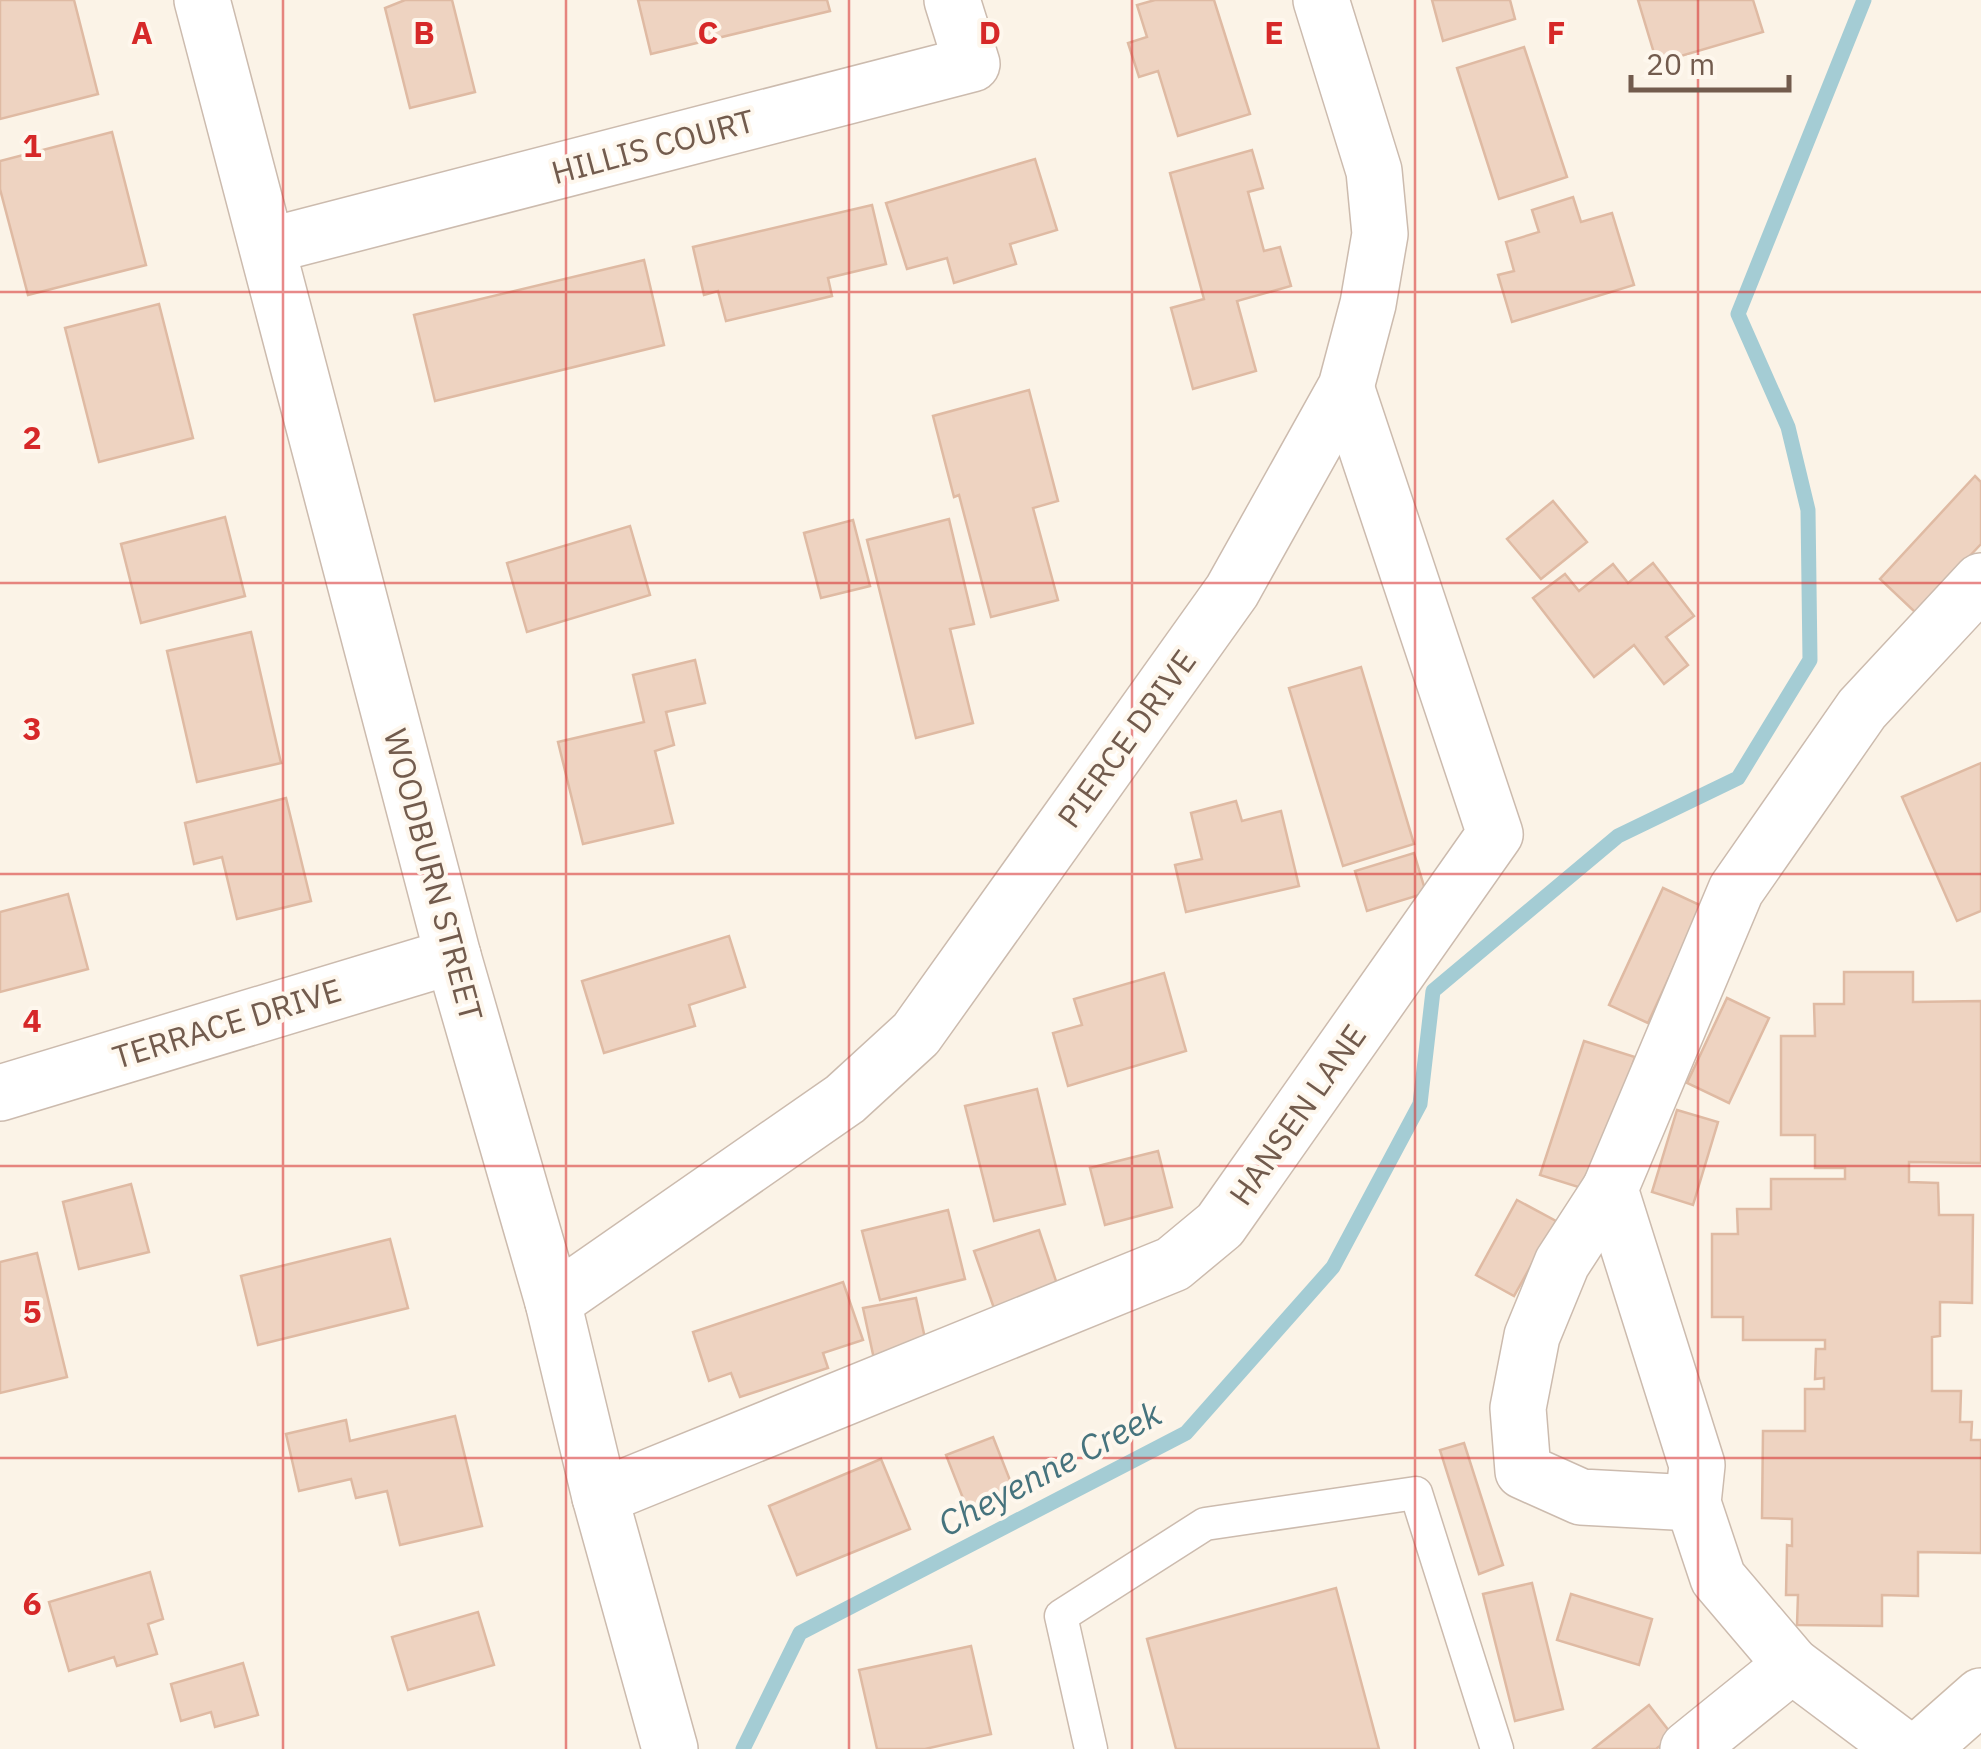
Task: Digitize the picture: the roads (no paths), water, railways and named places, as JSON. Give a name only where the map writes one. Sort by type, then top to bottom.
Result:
[{"type":"street","name":"WOODBURN STREET","points":[[202,0],[454,956],[553,1302],[600,1497],[669,1745]]},
{"type":"street","name":"HILLIS COURT","points":[[268,246],[972,64],[952,0]]},
{"type":"street","name":"PIERCE DRIVE","points":[[553,1302],[844,1098],[916,1034],[1232,592],[1346,387],[1368,304],[1380,234],[1374,171],[1321,0]]},
{"type":"street","name":"HANSEN LANE","points":[[600,1497],[1173,1264],[1220,1225],[1495,834],[1346,387]]},
{"type":"street","points":[[1693,1502],[1581,1497],[1523,1471],[1518,1408],[1532,1336],[1562,1263],[1610,1188],[1736,890],[1862,708],[1981,581]]},
{"type":"street","name":"TERRACE DRIVE","points":[[0,1093],[454,956]]},
{"type":"street","points":[[1610,1188],[1698,1466],[1693,1502],[1718,1578],[1792,1665],[1904,1749]]},
{"type":"street","points":[[1688,1749],[1792,1665]]},
{"type":"street","points":[[1921,1749],[1981,1696]]},
{"type":"lane","points":[[1091,1749],[1061,1616],[1205,1524],[1416,1493],[1498,1749]]},
{"type":"waterway","name":"Cheyenne Creek","points":[[743,1749],[800,1633],[1186,1433],[1333,1267],[1420,1104],[1433,991],[1618,836],[1738,778],[1810,660],[1808,510],[1788,427],[1738,314],[1864,0]]}]
